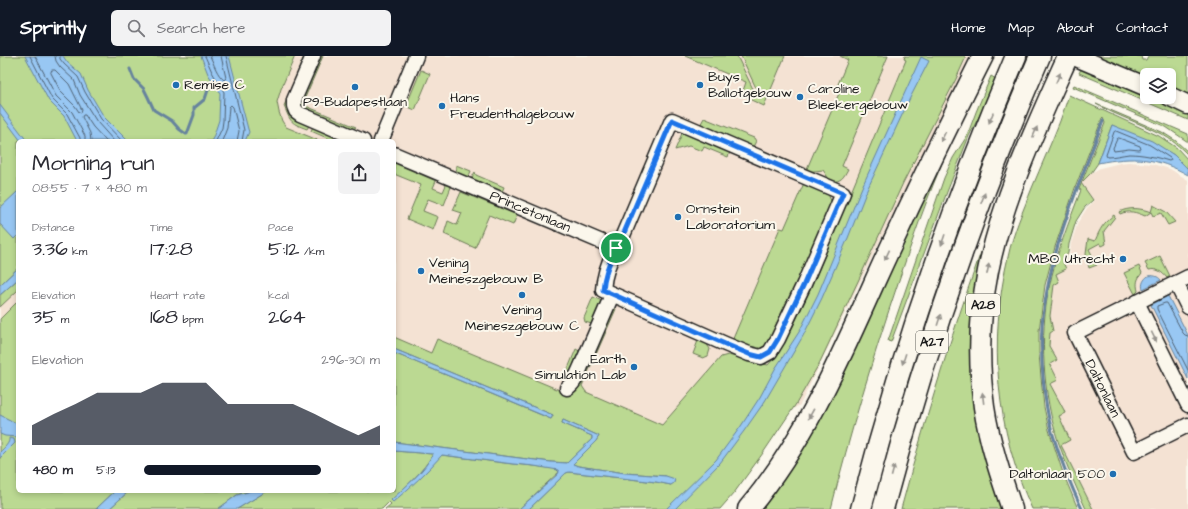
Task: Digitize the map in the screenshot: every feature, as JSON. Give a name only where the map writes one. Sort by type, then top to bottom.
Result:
[{"type":"highway","name":"A27","points":[[861,509],[896,385],[946,233],[1016,56]]},
{"type":"highway","name":"A27","points":[[883,509],[923,369],[956,272],[990,177],[1040,56]]},
{"type":"highway","name":"A28","points":[[1012,509],[991,436],[985,408],[980,359],[981,325],[986,278],[1002,218],[1028,149],[1068,56]]},
{"type":"highway","points":[[748,509],[783,462],[819,401],[845,348],[919,186],[979,63]]},
{"type":"highway","name":"A28","points":[[991,436],[1023,509]]},
{"type":"main road","points":[[1074,56],[1140,84]]},
{"type":"main road","points":[[1176,99],[1188,105]]},
{"type":"street","points":[[313,56],[294,100],[296,111],[358,139]]},
{"type":"street","points":[[382,139],[416,56]]},
{"type":"street","points":[[672,120],[843,193],[804,284],[778,339],[770,352],[761,357],[749,354],[603,290],[603,281],[616,248],[621,240],[672,120]]},
{"type":"street","name":"Princetonlaan","points":[[396,155],[616,248]]},
{"type":"street","name":"Daltonlaan","points":[[1188,308],[1182,280],[1075,333],[1134,452],[1188,425]]},
{"type":"street","points":[[567,388],[572,385],[612,295]]},
{"type":"street","points":[[1137,302],[1188,405]]},
{"type":"shaded area","points":[[0,56],[970,56],[800,405],[689,465],[396,348],[396,139],[16,139],[16,454],[0,469]]},
{"type":"shaded area","points":[[1129,162],[1152,164],[1170,169],[1188,180],[1188,509],[1093,509],[1061,445],[1070,439],[1058,416],[1064,410],[1050,384],[1050,364],[1057,360],[1049,346],[1050,333],[1053,331],[1050,316],[1054,285],[1059,282],[1056,274],[1068,253],[1070,254],[1071,243],[1078,222],[1087,208],[1094,201],[1081,183],[1091,173],[1100,168]]},
{"type":"green space","points":[[0,56],[295,56],[277,102],[279,112],[286,127],[315,139],[16,139],[16,270],[0,285]]},
{"type":"green space","points":[[304,56],[307,56],[288,105],[288,111],[310,124],[307,129],[292,122],[284,106]]},
{"type":"green space","points":[[320,56],[323,56],[304,102],[306,106],[356,127],[353,129],[304,111],[301,105],[301,100]]},
{"type":"green space","points":[[685,56],[737,56],[753,89],[748,97],[742,94],[746,82]]},
{"type":"green space","points":[[741,56],[785,56],[764,106],[751,100],[756,88]]},
{"type":"green space","points":[[840,56],[888,56],[842,166],[848,169],[842,178],[838,181],[831,182],[823,170],[806,171],[840,91],[836,89],[848,60]]},
{"type":"green space","points":[[905,56],[965,56],[956,79],[903,183],[819,364],[796,404],[763,453],[734,493],[720,509],[529,509],[566,473],[569,472],[671,485],[666,476],[625,473],[573,464],[596,441],[599,436],[563,420],[562,423],[592,436],[592,439],[567,463],[396,442],[396,354],[551,419],[553,415],[396,350],[396,338],[431,353],[437,339],[569,394],[612,307],[616,309],[582,386],[586,392],[662,425],[721,357],[728,355],[768,365],[775,357],[793,326],[812,286],[906,60],[904,59]]},
{"type":"green space","points":[[1087,56],[1141,56],[1142,60],[1146,60],[1148,56],[1188,56],[1188,100],[1176,94],[1176,68],[1140,68],[1140,75]]},
{"type":"green space","points":[[1083,65],[1140,90],[1140,99],[1079,73]]},
{"type":"green space","points":[[421,70],[430,74],[415,110],[406,106]]},
{"type":"green space","points":[[991,76],[996,79],[991,93],[969,136],[891,342],[888,341],[944,178],[953,158],[967,136]]},
{"type":"green space","points":[[1074,85],[1188,134],[1188,142],[1166,127],[1073,87]]},
{"type":"green space","points":[[1069,95],[1159,136],[1177,148],[1188,160],[1188,169],[1174,155],[1112,125],[1098,163],[1082,182],[1105,123],[1103,118],[1102,119],[1075,188],[1055,247],[1045,285],[1039,331],[1039,354],[1044,407],[1049,430],[1063,473],[1078,509],[1032,509],[1010,449],[1003,417],[997,353],[998,321],[1008,257],[1018,222],[1060,121]]},
{"type":"green space","points":[[1096,104],[1162,132],[1176,141],[1188,152],[1188,155],[1165,136]]},
{"type":"green space","points":[[1151,104],[1173,104],[1188,111],[1188,120]]},
{"type":"green space","points":[[704,118],[754,138],[756,141],[752,149],[699,127]]},
{"type":"green space","points":[[313,126],[334,134],[334,139],[329,139],[311,131]]},
{"type":"green space","points":[[683,131],[727,149],[730,152],[728,157],[704,147],[702,151],[689,146],[675,150]]},
{"type":"green space","points":[[945,152],[947,152],[921,217],[880,339],[854,424],[831,509],[763,509],[798,454]]},
{"type":"green space","points":[[396,164],[436,181],[433,188],[443,192],[446,185],[451,187],[444,205],[428,199],[423,211],[438,217],[433,230],[407,219],[421,185],[396,175]]},
{"type":"green space","points":[[456,165],[471,171],[468,178],[458,172]]},
{"type":"green space","points":[[475,172],[476,175],[504,187],[502,192],[471,179]]},
{"type":"green space","points":[[804,183],[828,194],[832,203],[831,209],[772,337],[761,351],[732,341],[780,228],[784,229]]},
{"type":"green space","points":[[1081,183],[1093,200],[1085,207],[1076,221],[1069,244],[1068,253],[1063,262],[1066,269],[1056,274],[1059,282],[1054,285],[1050,316],[1053,331],[1050,333],[1049,346],[1057,360],[1050,364],[1058,380],[1050,384],[1064,410],[1065,413],[1059,416],[1070,440],[1061,445],[1093,509],[1086,509],[1058,441],[1046,385],[1043,345],[1046,306],[1052,275],[1067,226],[1081,190],[1079,189]]},
{"type":"green space","points":[[461,192],[517,215],[513,225],[489,215],[475,248],[444,234],[448,221],[457,225],[462,213],[453,210]]},
{"type":"green space","points":[[1153,205],[1166,212],[1175,222],[1168,225],[1161,213],[1153,216],[1151,212]]},
{"type":"green space","points":[[1127,209],[1135,209],[1151,212],[1145,216],[1139,213],[1126,212],[1120,214],[1119,212]]},
{"type":"green space","points":[[1114,215],[1115,217],[1104,231],[1106,244],[1102,246],[1100,243],[1089,249],[1097,265],[1089,268],[1086,254],[1088,239],[1095,241],[1102,226]]},
{"type":"green space","points":[[988,234],[978,288],[1005,509],[901,509],[944,361]]},
{"type":"green space","points":[[1160,256],[1170,276],[1167,278],[1159,271],[1149,270],[1145,263]]},
{"type":"green space","points":[[1139,266],[1142,273],[1137,281],[1138,291],[1135,294],[1124,273]]},
{"type":"green space","points":[[16,281],[16,292],[0,307],[0,295]]},
{"type":"green space","points":[[593,297],[602,301],[595,325],[585,322],[584,318]]},
{"type":"green space","points":[[16,303],[16,423],[0,416],[0,319]]},
{"type":"green space","points":[[699,338],[706,343],[710,349],[708,356],[703,358],[693,354]]},
{"type":"green space","points":[[576,349],[581,352],[573,372],[567,371]]},
{"type":"green space","points":[[0,431],[16,436],[16,493],[113,493],[96,509],[0,509]]},
{"type":"green space","points":[[396,451],[433,454],[420,473],[392,500],[393,501],[426,472],[441,455],[556,469],[559,472],[519,509],[385,509],[391,504],[389,502],[382,509],[237,509],[264,493],[396,493]]},
{"type":"green space","points":[[127,493],[244,493],[237,495],[218,509],[109,509]]},
{"type":"water","points":[[25,56],[63,56],[67,62],[81,74],[88,90],[104,117],[126,139],[76,139],[64,116],[49,101]]},
{"type":"water","points":[[201,56],[229,56],[249,132],[246,139],[212,139],[219,120],[220,93],[208,74]]},
{"type":"water","points":[[921,57],[929,61],[867,190],[822,298],[803,336],[765,401],[720,463],[675,509],[666,509],[716,460],[760,397],[775,369],[799,332],[818,294],[862,187]]},
{"type":"water","points":[[0,105],[26,139],[20,139],[0,113]]},
{"type":"water","points":[[1112,125],[1152,141],[1174,155],[1188,169],[1188,175],[1177,169],[1155,161],[1122,159],[1098,163]]},
{"type":"water","points":[[16,193],[16,237],[14,239],[0,224],[0,208]]},
{"type":"water","points":[[16,270],[16,281],[0,295],[0,285]]},
{"type":"water","points":[[1148,276],[1155,276],[1161,280],[1143,289],[1143,282]]},
{"type":"water","points":[[1168,296],[1188,335],[1188,379],[1151,305]]},
{"type":"water","points":[[396,350],[553,415],[551,419],[396,354]]},
{"type":"water","points":[[0,415],[16,423],[16,437],[0,434]]},
{"type":"water","points":[[563,420],[599,436],[596,441],[573,464],[625,473],[666,476],[675,479],[674,483],[671,485],[569,472],[566,473],[529,509],[519,509],[558,474],[558,470],[442,455],[406,491],[393,502],[391,500],[420,473],[433,454],[396,451],[396,442],[567,463],[592,439],[592,436],[562,423]]},
{"type":"water","points":[[9,438],[14,439],[15,443],[0,458],[0,452],[8,444]]},
{"type":"water","points":[[113,493],[127,493],[109,509],[96,509]]},
{"type":"water","points":[[244,493],[264,493],[237,509],[218,509],[237,495]]},
{"type":"waterway","points":[[130,69],[134,79],[144,89],[154,110],[172,121],[186,134],[194,115],[194,108],[205,99],[208,90],[213,83]]},
{"type":"waterway","points":[[1082,509],[1062,461],[1049,420],[1042,366],[1042,324],[1049,280],[1055,256],[1069,210],[1103,121]]},
{"type":"place","name":"Remise C","points":[[176,85]]},
{"type":"place","name":"Buys Ballotgebouw","points":[[700,85]]},
{"type":"place","name":"P9-Budapestlaan","points":[[355,87]]},
{"type":"place","name":"Caroline Bleekergebouw","points":[[800,97]]},
{"type":"place","name":"Hans Freudenthalgebouw","points":[[442,106]]},
{"type":"place","name":"Ornstein Laboratorium","points":[[678,217]]},
{"type":"place","name":"MBO Utrecht","points":[[1123,259]]},
{"type":"place","name":"Vening Meineszgebouw B","points":[[421,271]]},
{"type":"place","name":"Vening Meineszgebouw C","points":[[522,295]]},
{"type":"place","name":"Earth Simulation Lab","points":[[634,367]]},
{"type":"place","name":"Daltonlaan 500","points":[[1113,474]]},
{"type":"route","points":[[672,120],[843,193],[804,284],[778,339],[770,352],[761,357],[749,354],[725,344],[603,290],[603,281],[616,248],[621,240],[672,120]]}]
